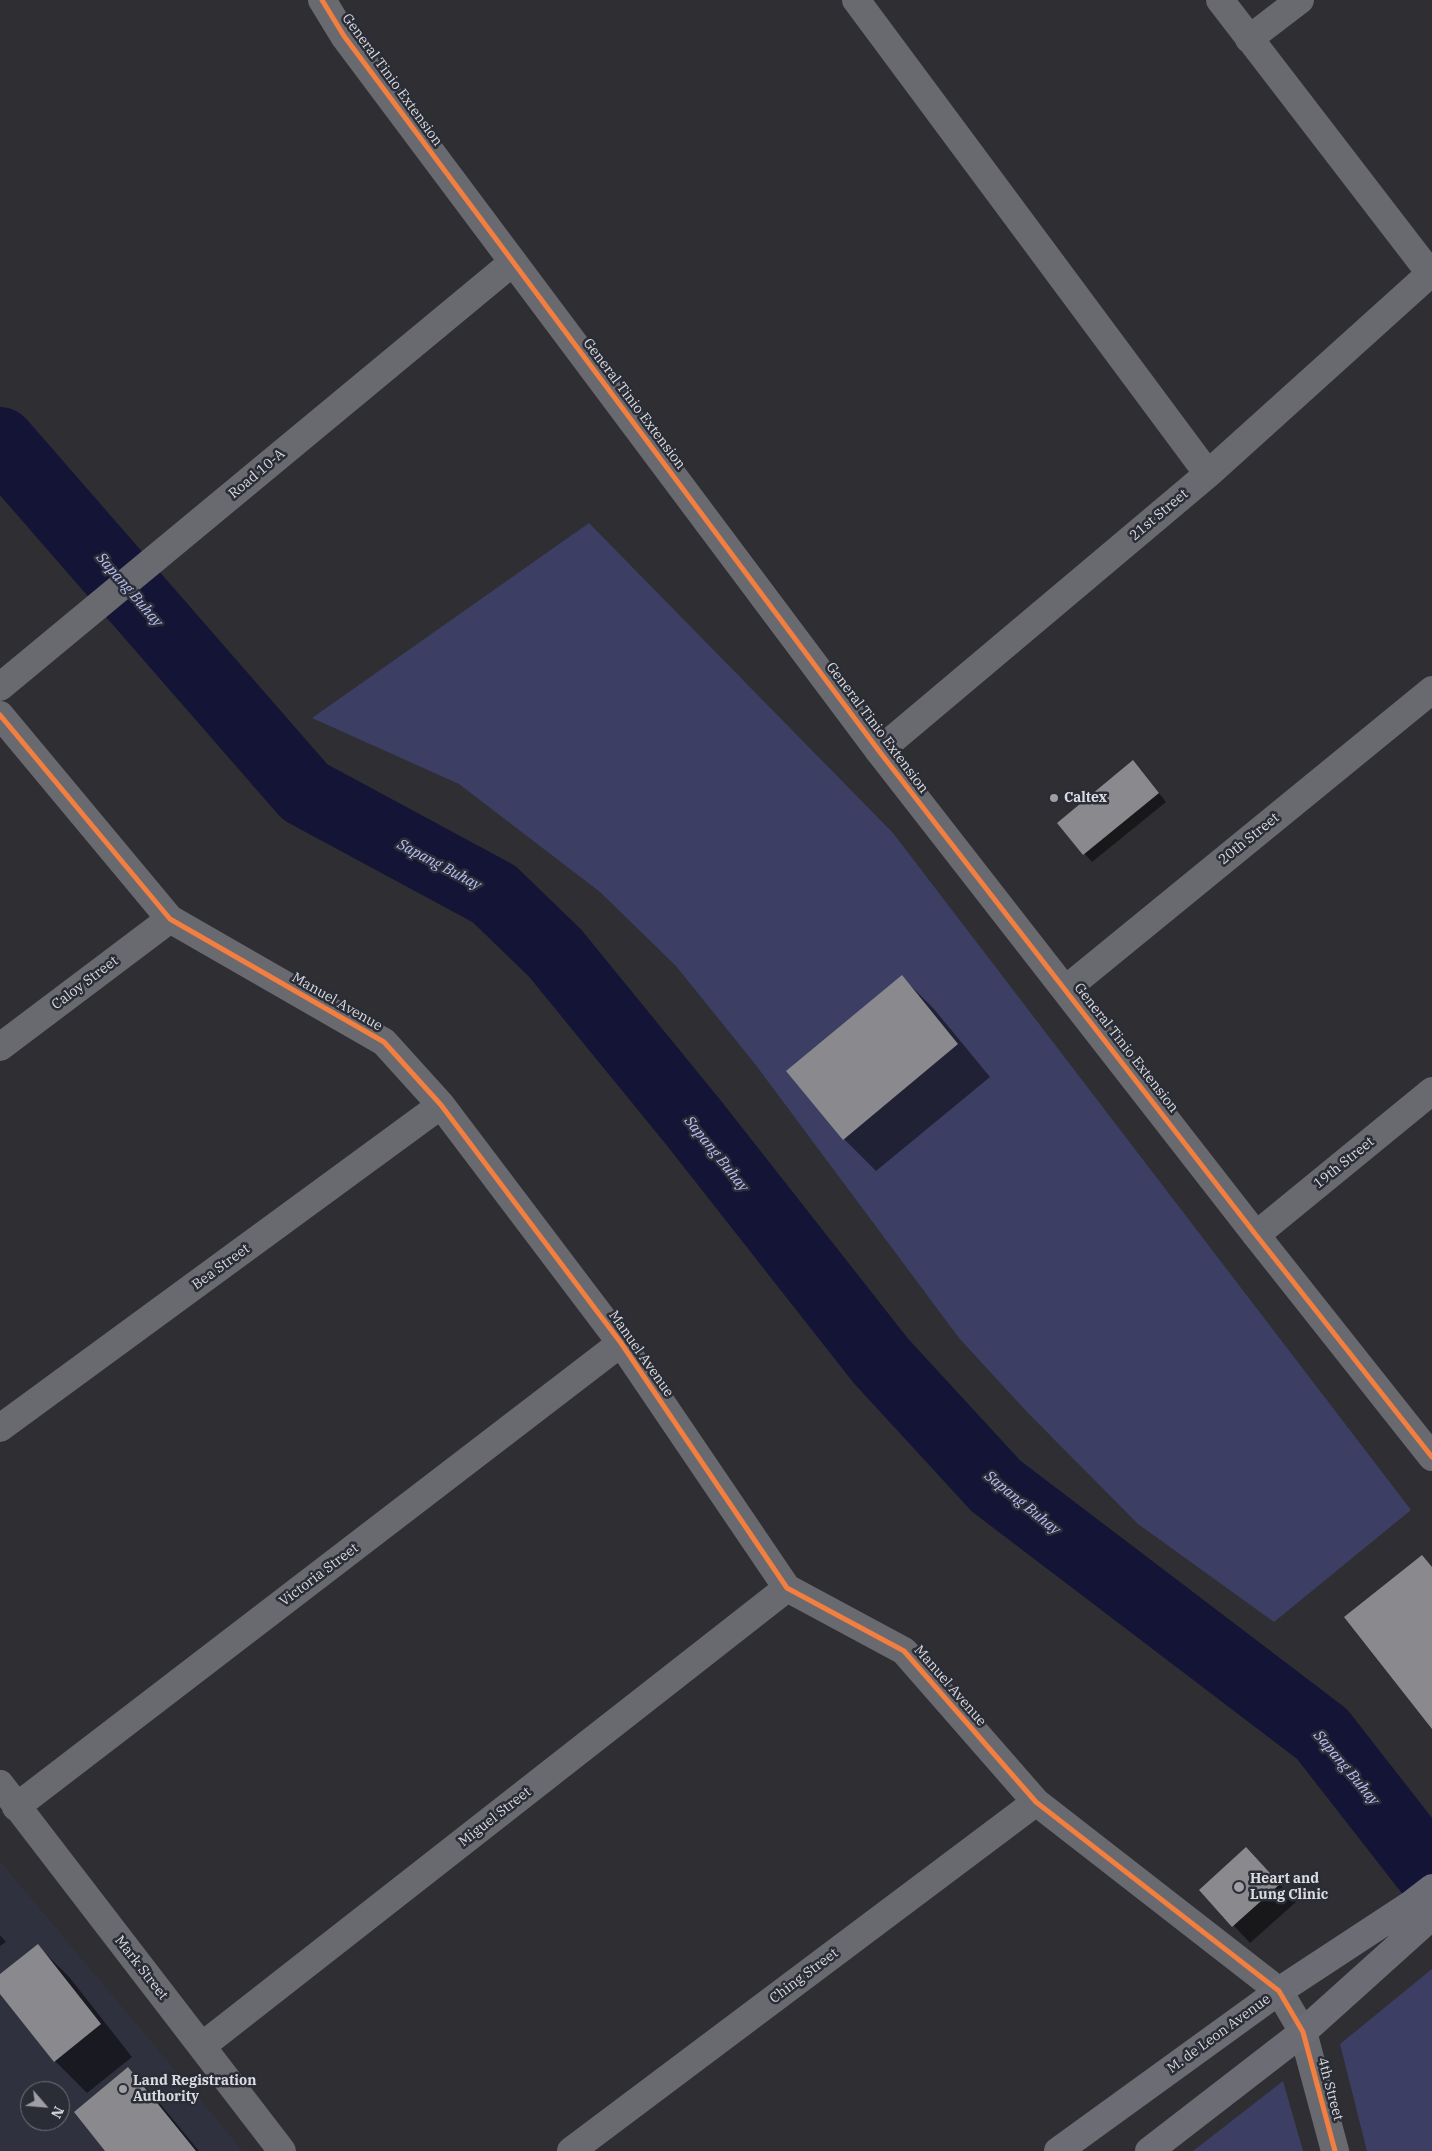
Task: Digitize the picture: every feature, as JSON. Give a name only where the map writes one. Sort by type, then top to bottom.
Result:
[{"type":"main road","name":"M. de Leon Avenue","points":[[1149,2151],[1303,2032],[1422,1915],[1432,1888]]},
{"type":"main road","name":"M. de Leon Avenue","points":[[1058,2151],[1279,1991],[1422,1915]]},
{"type":"street","name":"General Tinio Extension","points":[[322,0],[344,36],[879,751],[1256,1235],[1432,1457]]},
{"type":"street","points":[[856,0],[1208,474]]},
{"type":"street","points":[[1220,0],[1431,273]]},
{"type":"street","points":[[1249,38],[1300,0]]},
{"type":"street","name":"Road 10-A","points":[[0,687],[513,262]]},
{"type":"street","name":"21st Street","points":[[879,751],[1208,474],[1431,273]]},
{"type":"street","name":"20th Street","points":[[1066,989],[1432,690]]},
{"type":"street","name":"Manuel Avenue","points":[[0,715],[170,920],[384,1042],[441,1105],[621,1343],[787,1588],[904,1651],[1036,1802],[1279,1991]]},
{"type":"street","name":"Caloy Street","points":[[0,1047],[170,920]]},
{"type":"street","name":"19th Street","points":[[1256,1235],[1432,1091]]},
{"type":"street","name":"Bea Street","points":[[0,1428],[441,1105]]},
{"type":"street","name":"Victoria Street","points":[[16,1807],[621,1343]]},
{"type":"street","name":"Miguel Street","points":[[202,2046],[787,1588]]},
{"type":"street","name":"Mark Street","points":[[0,1784],[282,2151]]},
{"type":"street","name":"Ching Street","points":[[571,2151],[1036,1802]]},
{"type":"street","name":"4th Street","points":[[1279,1991],[1303,2032],[1335,2151]]},
{"type":"shaded area","points":[[589,523],[893,833],[1411,1510],[1274,1622],[1138,1524],[1027,1412],[959,1338],[755,1064],[676,966],[600,892],[459,784],[312,718]]},
{"type":"shaded area","points":[[0,1861],[243,2151],[0,2151]]},
{"type":"shaded area","points":[[1432,1969],[1432,2151],[1367,2151],[1340,2044]]},
{"type":"shaded area","points":[[1283,2081],[1303,2151],[1193,2151]]},
{"type":"building","points":[[1133,760],[1159,793],[1083,855],[1057,823]]},
{"type":"building","points":[[902,975],[958,1044],[843,1140],[786,1071]]},
{"type":"building","points":[[1422,1555],[1432,1567],[1432,1729],[1344,1617]]},
{"type":"building","name":"Heart and Lung Clinic","points":[[1246,1847],[1280,1884],[1232,1927],[1199,1890]]},
{"type":"building","points":[[38,1944],[101,2024],[54,2062],[0,1994],[0,1974]]},
{"type":"building","name":"Land Registration Authority","points":[[128,2067],[196,2151],[105,2151],[74,2112]]},
{"type":"waterway","name":"Sapang Buhay","points":[[0,442],[305,792],[494,894],[555,953],[693,1122],[881,1361],[996,1486],[1322,1734],[1432,1875]]},
{"type":"cycle path","points":[[322,0],[344,36],[879,751],[1256,1235],[1432,1457]]},
{"type":"cycle path","points":[[0,715],[170,919],[384,1042],[441,1105],[621,1343],[787,1588],[904,1651],[1036,1802],[1279,1991],[1303,2032],[1335,2151]]},
{"type":"place","name":"Caltex","points":[[1054,798]]},
{"type":"place","name":"Heart and Lung Clinic","points":[[1239,1887]]},
{"type":"place","name":"Land Registration Authority","points":[[123,2089]]}]
